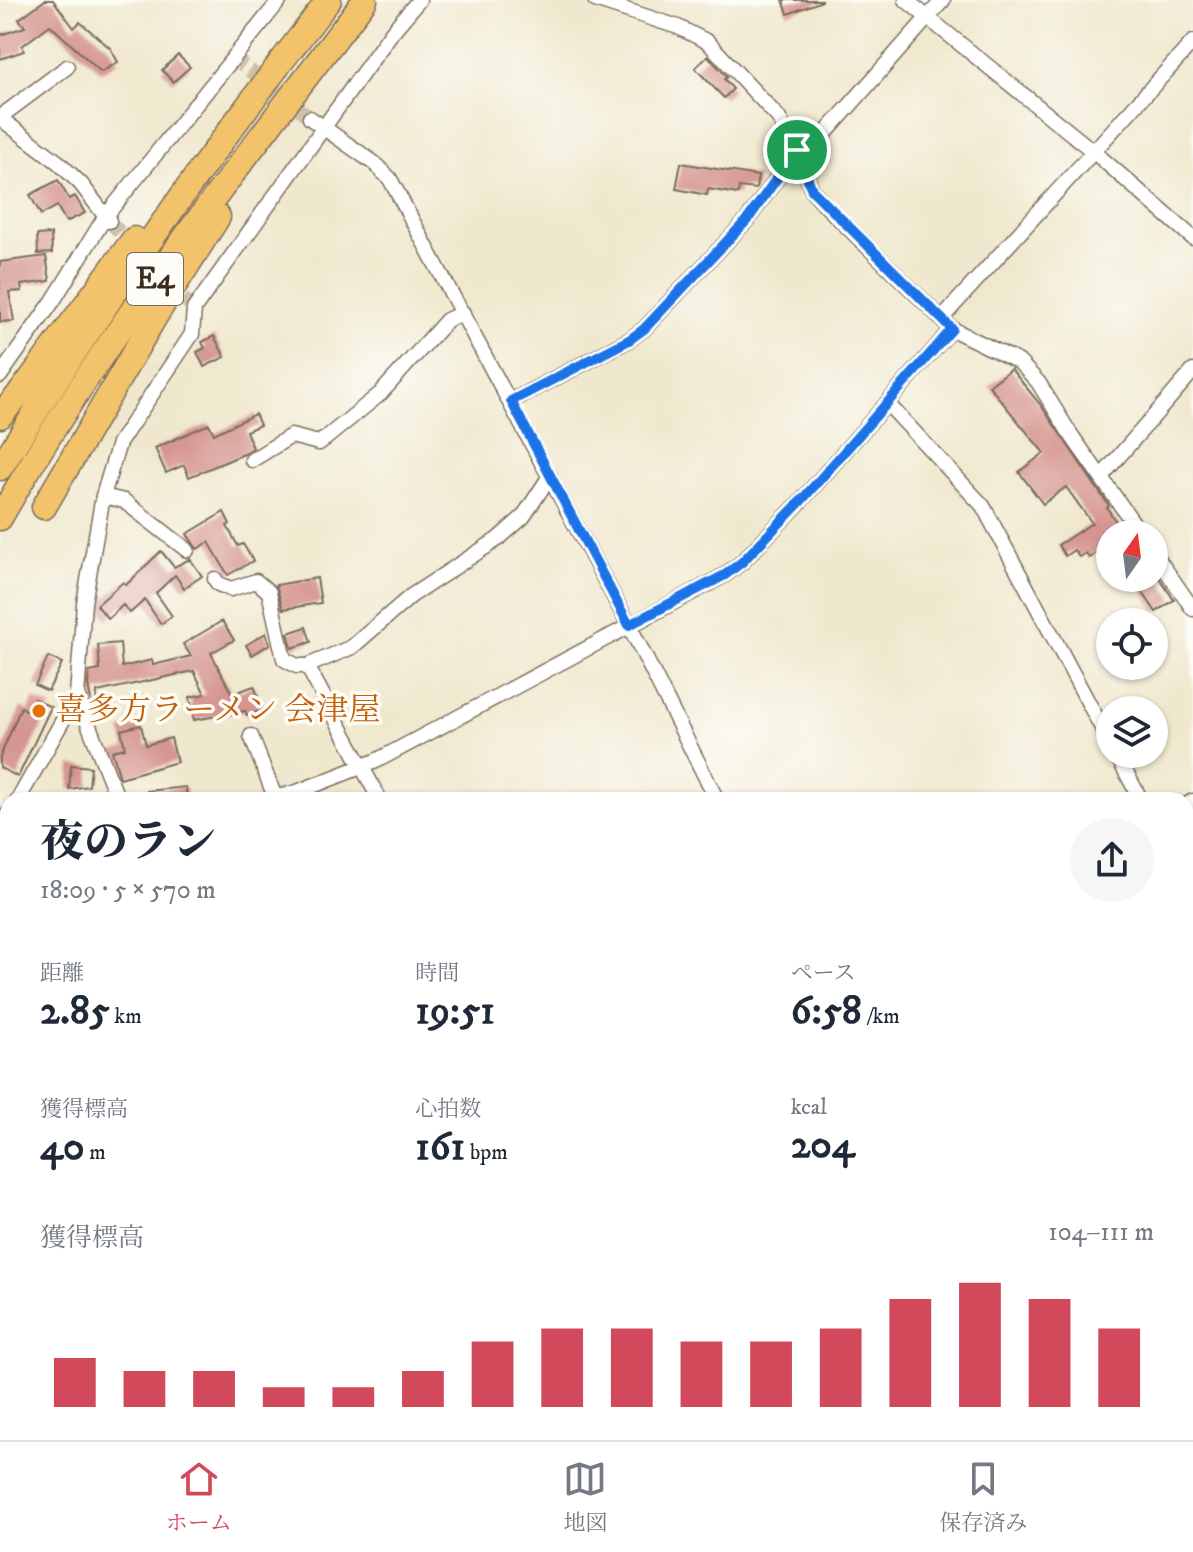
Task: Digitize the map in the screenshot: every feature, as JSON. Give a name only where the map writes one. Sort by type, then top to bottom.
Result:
[{"type":"highway","name":"E4","points":[[0,468],[42,401],[195,177],[282,58],[329,0]]},
{"type":"highway","name":"E4","points":[[0,518],[81,389],[188,233],[365,0]]},
{"type":"highway","points":[[44,507],[156,315],[326,50]]},
{"type":"highway","points":[[0,416],[186,169],[282,58]]},
{"type":"street","points":[[0,376],[108,219],[280,0]]},
{"type":"street","points":[[22,792],[77,695],[84,603],[103,496],[119,443],[192,334],[191,306],[392,32],[419,0]]},
{"type":"street","points":[[595,0],[678,27],[708,42],[778,117],[812,190],[947,323],[1019,362],[1038,382],[1131,520]]},
{"type":"street","points":[[906,0],[1094,152],[1193,238]]},
{"type":"street","points":[[511,401],[629,340],[644,329],[748,219],[798,156],[943,0]]},
{"type":"street","points":[[297,792],[362,766],[725,575],[742,562],[801,501],[887,403],[947,323],[1193,42]]},
{"type":"street","points":[[67,67],[0,118],[58,162],[81,184],[108,219]]},
{"type":"street","points":[[310,118],[374,163],[390,179],[511,401],[713,792]]},
{"type":"street","points":[[252,460],[291,436],[319,443],[380,394],[447,320],[463,313]]},
{"type":"street","points":[[1101,477],[1193,371]]},
{"type":"street","points":[[887,403],[983,506],[1096,717]]},
{"type":"street","points":[[215,579],[218,584],[231,589],[256,581],[262,584],[269,592],[284,659],[297,666],[307,666],[352,647],[411,596],[498,539],[523,517],[550,476]]},
{"type":"street","points":[[103,496],[124,501],[187,550]]},
{"type":"street","points":[[1168,573],[1193,609]]},
{"type":"street","points":[[307,666],[376,792]]},
{"type":"street","points":[[77,695],[115,792]]},
{"type":"street","points":[[251,736],[268,792]]},
{"type":"street","points":[[1124,768],[1137,792]]},
{"type":"building","points":[[45,0],[53,0],[74,28],[80,22],[110,48],[118,62],[101,72],[50,25],[22,46],[24,51],[0,59],[0,35],[25,27],[19,19]]},
{"type":"building","points":[[783,0],[822,0],[822,1],[788,14]]},
{"type":"building","points":[[178,55],[190,67],[173,82],[162,70]]},
{"type":"building","points":[[708,56],[727,77],[724,79],[733,89],[724,98],[695,68]]},
{"type":"building","points":[[681,163],[758,176],[756,189],[739,187],[738,194],[708,189],[707,195],[676,189]]},
{"type":"building","points":[[58,180],[69,199],[75,196],[85,213],[66,222],[57,206],[41,215],[30,195]]},
{"type":"building","points":[[51,234],[52,253],[38,254],[37,235]]},
{"type":"building","points":[[46,256],[50,281],[21,285],[22,291],[9,292],[14,321],[0,322],[0,262]]},
{"type":"building","points":[[214,336],[225,357],[204,367],[197,352],[205,348],[202,342]]},
{"type":"building","points":[[1011,369],[1040,404],[1109,506],[1107,508],[1115,520],[1096,520],[1096,553],[1089,558],[1086,553],[1079,557],[1074,550],[1065,556],[1058,545],[1092,523],[1066,487],[1043,504],[1019,472],[1044,453],[989,386]]},
{"type":"building","points":[[255,414],[260,425],[246,431],[253,448],[244,454],[189,477],[184,465],[166,473],[155,448],[209,424],[214,434]]},
{"type":"building","points":[[224,512],[230,524],[227,526],[238,546],[243,544],[253,561],[228,575],[209,542],[197,549],[187,534]]},
{"type":"building","points":[[161,551],[174,567],[190,559],[202,576],[184,588],[175,575],[156,593],[172,616],[161,624],[145,600],[130,613],[123,605],[108,619],[97,605],[123,582],[126,585]]},
{"type":"building","points":[[317,578],[321,603],[283,609],[276,585]]},
{"type":"building","points":[[1168,591],[1174,600],[1162,608],[1153,608],[1142,592]]},
{"type":"building","points":[[222,621],[234,640],[211,653],[232,694],[254,686],[263,710],[247,716],[245,711],[194,720],[190,697],[205,694],[194,671],[97,692],[96,706],[92,706],[89,672],[100,670],[98,645],[120,643],[122,667],[152,660],[153,665],[191,656],[183,644]]},
{"type":"building","points":[[306,627],[311,642],[292,648],[288,633]]},
{"type":"building","points":[[266,633],[270,644],[252,655],[246,645]]},
{"type":"building","points":[[48,657],[62,663],[48,691],[35,685]]},
{"type":"building","points":[[34,699],[51,707],[18,777],[0,768],[0,757],[21,707],[28,711]]},
{"type":"building","points":[[141,725],[146,745],[171,738],[177,762],[120,778],[112,751],[125,748],[121,730]]},
{"type":"building","points":[[71,765],[91,767],[89,786],[69,789]]},
{"type":"building","points":[[186,787],[186,792],[147,792]]},
{"type":"tunnel","points":[[233,57],[310,118]]},
{"type":"tunnel","points":[[110,222],[135,248]]},
{"type":"tunnel","points":[[169,283],[189,304]]},
{"type":"place","name":"喜多方ラーメン 会津屋","points":[[39,711]]},
{"type":"route","points":[[797,150],[804,176],[812,190],[952,329],[830,469],[742,562],[725,575],[629,625],[511,401],[629,340],[644,329],[748,219],[797,150]]}]
